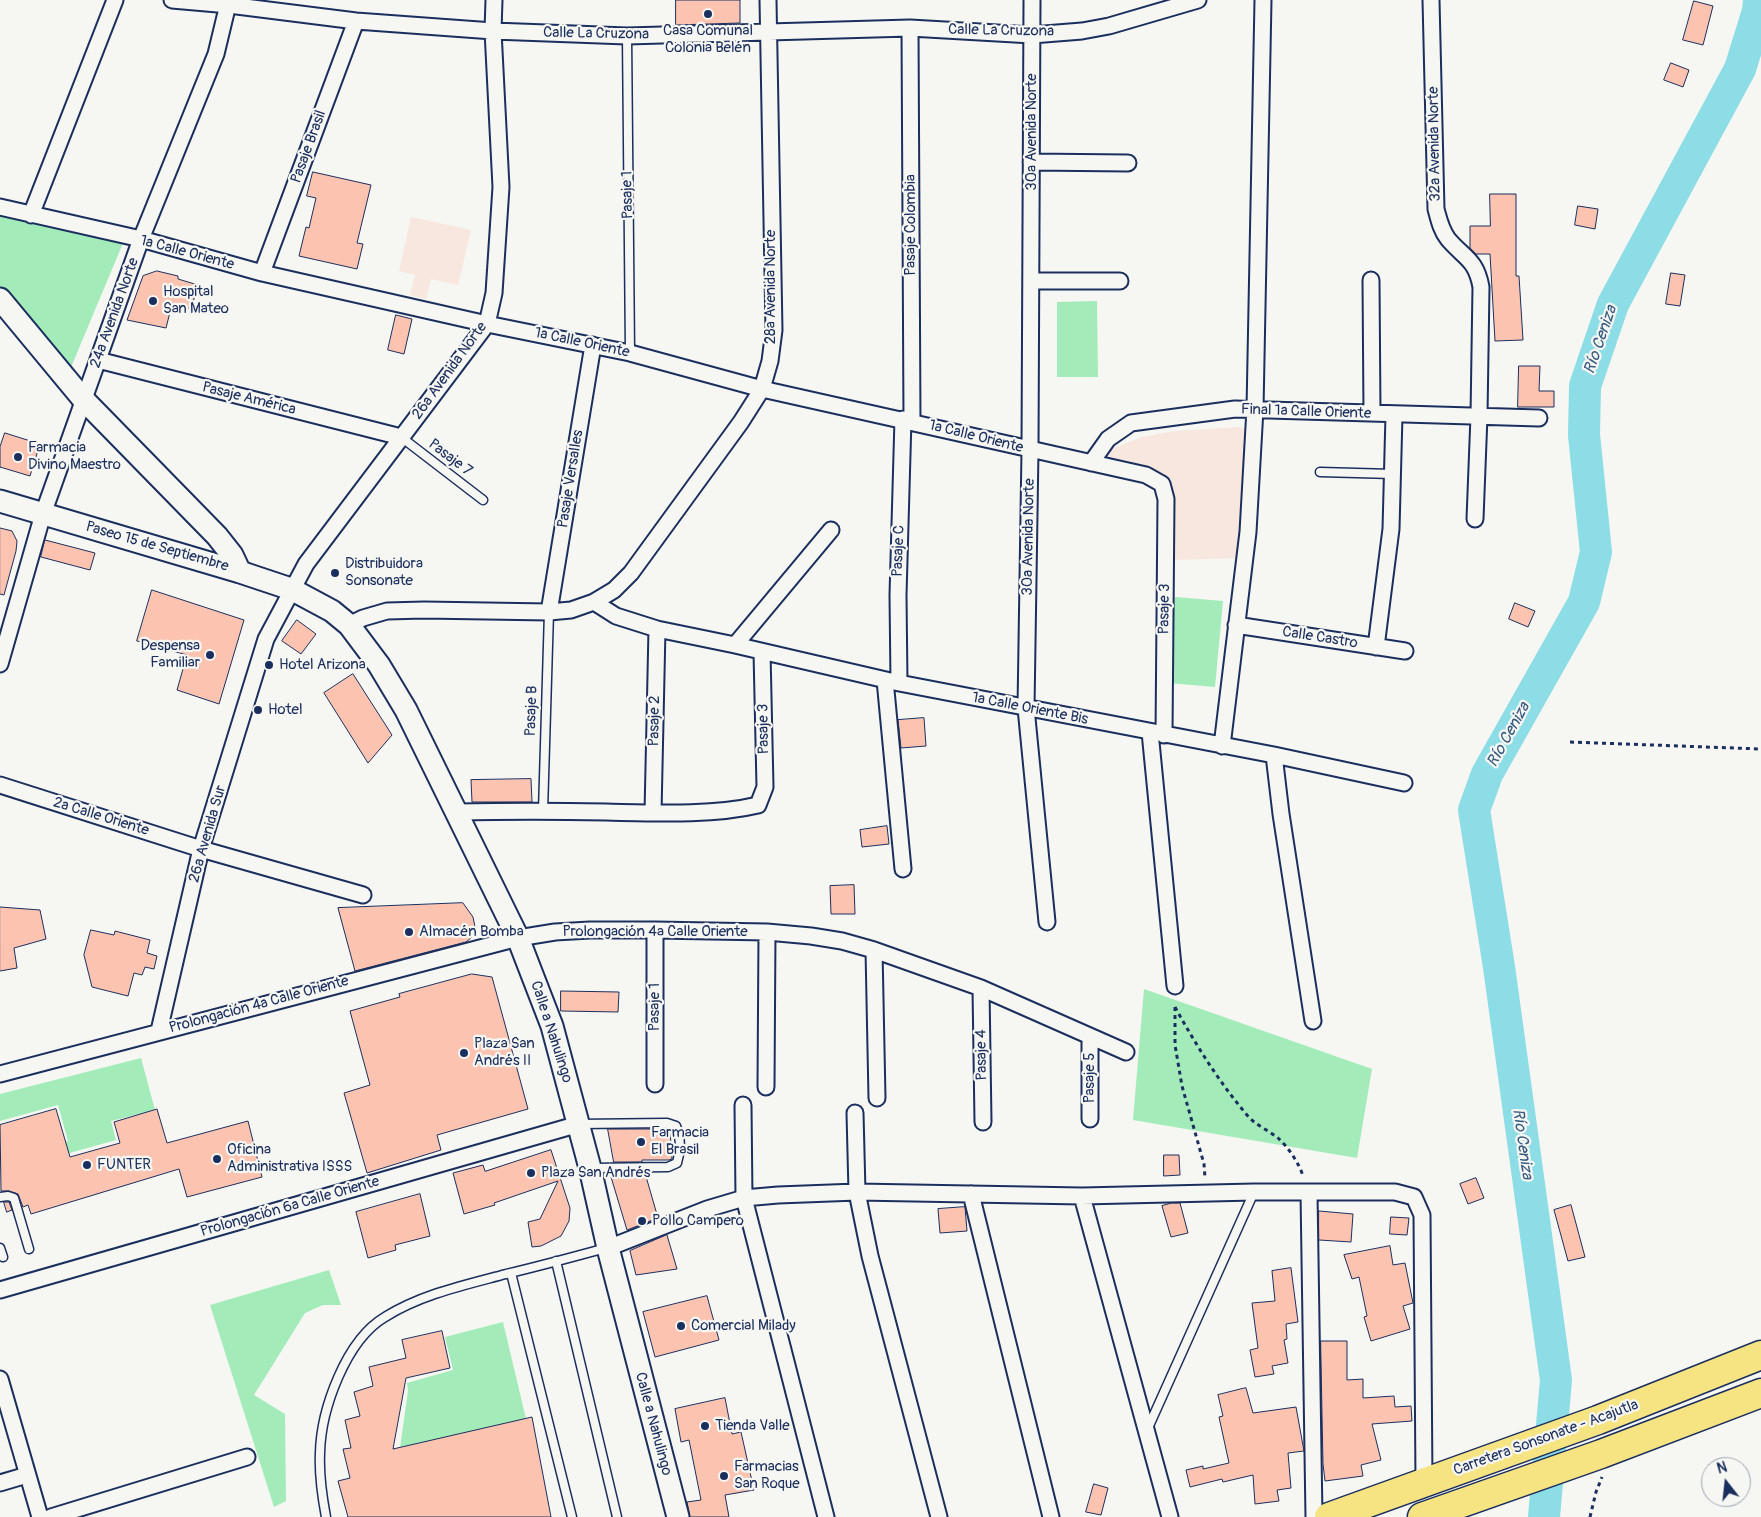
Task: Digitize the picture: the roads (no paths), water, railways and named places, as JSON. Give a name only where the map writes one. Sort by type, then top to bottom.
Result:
[{"type":"highway","name":"Carretera Sonsonate - Acajutla","points":[[1329,1517],[1598,1420],[1761,1355]]},
{"type":"highway","points":[[1422,1517],[1513,1485],[1603,1462],[1761,1393]]},
{"type":"street","points":[[31,216],[115,0]]},
{"type":"street","name":"Calle La Cruzona","points":[[172,0],[229,2],[356,21],[494,31],[627,36],[910,28],[1032,35],[1100,28],[1198,0]]},
{"type":"street","name":"26a Avenida Norte","points":[[266,639],[306,564],[487,324],[494,293],[501,187],[494,0]]},
{"type":"street","name":"28a Avenida Norte","points":[[349,625],[363,618],[387,612],[424,610],[549,612],[571,610],[594,602],[614,590],[632,573],[736,430],[762,389],[770,361],[774,330],[768,0]]},
{"type":"street","name":"30a Avenida Norte","points":[[1032,0],[1030,450],[1026,708],[1047,922]]},
{"type":"street","points":[[1222,746],[1248,532],[1255,409],[1263,0]]},
{"type":"street","name":"32a Avenida Norte","points":[[1431,0],[1436,209],[1440,224],[1447,238],[1469,259],[1479,272],[1482,287],[1479,416]]},
{"type":"street","name":"24a Avenida Norte","points":[[0,664],[44,514],[83,399],[141,240],[216,54],[229,2]]},
{"type":"street","name":"Pasaje Brasil","points":[[262,273],[356,21]]},
{"type":"street","name":"Pasaje Colombia","points":[[907,420],[910,28]]},
{"type":"street","points":[[1032,162],[1128,163]]},
{"type":"street","name":"1a Calle Oriente","points":[[0,207],[31,216],[141,240],[262,273],[487,324],[630,353],[762,389],[1146,475],[1162,484]]},
{"type":"street","points":[[1372,280],[1372,413]]},
{"type":"street","points":[[1031,281],[1120,281]]},
{"type":"street","points":[[0,299],[83,399],[217,536],[232,555],[240,572]]},
{"type":"street","name":"Pasaje Versalles","points":[[549,612],[593,345]]},
{"type":"street","name":"Pasaje América","points":[[98,360],[401,437]]},
{"type":"street","name":"Final 1a Calle Oriente","points":[[1091,463],[1108,439],[1131,423],[1235,409],[1539,418]]},
{"type":"street","points":[[1376,647],[1391,529],[1394,415]]},
{"type":"street","points":[[1475,519],[1479,416]]},
{"type":"street","name":"Pasaje C","points":[[903,869],[892,682],[907,420]]},
{"type":"street","name":"Pasaje 3","points":[[1162,484],[1166,499],[1157,734],[1175,986]]},
{"type":"street","name":"Paseo 15 de Septiembre","points":[[0,501],[240,572],[291,589],[312,600]]},
{"type":"street","points":[[735,645],[831,530]]},
{"type":"street","name":"Calle a Nahulingo","points":[[312,600],[332,611],[349,625],[379,665],[406,710],[518,938],[552,1026],[579,1124],[608,1248],[678,1517]]},
{"type":"street","name":"1a Calle Oriente Bis","points":[[594,602],[616,616],[657,629],[735,645],[892,682],[1404,783]]},
{"type":"street","name":"Calle Castro","points":[[1236,624],[1405,651]]},
{"type":"street","name":"Pasaje 2","points":[[653,813],[657,629]]},
{"type":"street","name":"26a Avenida Sur","points":[[159,1031],[202,848],[266,639]]},
{"type":"street","name":"Pasaje 3","points":[[653,813],[738,810],[758,805],[765,787],[762,652]]},
{"type":"street","points":[[1274,756],[1281,814],[1313,1021]]},
{"type":"street","name":"2a Calle Oriente","points":[[0,785],[202,848],[363,895]]},
{"type":"street","points":[[456,812],[653,813]]},
{"type":"street","name":"Prolongación 4a Calle Oriente","points":[[0,1074],[518,938],[554,932],[590,930],[767,932],[842,941],[874,950],[981,988],[1126,1052]]},
{"type":"street","name":"Pasaje 1","points":[[655,930],[656,1084]]},
{"type":"street","points":[[766,1087],[767,932]]},
{"type":"street","points":[[874,950],[877,1098]]},
{"type":"street","name":"Pasaje 4","points":[[981,988],[983,1122]]},
{"type":"street","name":"Pasaje 5","points":[[1090,1037],[1090,1119]]},
{"type":"street","points":[[743,1105],[744,1198],[826,1517]]},
{"type":"street","points":[[855,1113],[857,1192],[870,1256],[939,1517]]},
{"type":"street","name":"Prolongación 6a Calle Oriente","points":[[0,1290],[579,1124]]},
{"type":"street","points":[[608,1248],[707,1209],[744,1198],[778,1195],[857,1192],[1082,1196],[1254,1192],[1395,1192],[1414,1197],[1422,1215],[1424,1482]]},
{"type":"street","points":[[1310,1193],[1314,1517]]},
{"type":"street","points":[[971,1194],[1051,1517]]},
{"type":"street","points":[[1082,1196],[1170,1517]]},
{"type":"street","points":[[0,1379],[40,1517]]},
{"type":"street","points":[[51,1517],[247,1457]]},
{"type":"street","points":[[0,1483],[27,1474]]},
{"type":"lane","name":"Pasaje 1","points":[[627,36],[630,353]]},
{"type":"lane","name":"Pasaje 7","points":[[401,437],[483,500]]},
{"type":"lane","points":[[1320,472],[1393,474]]},
{"type":"lane","name":"Pasaje B","points":[[543,811],[549,612]]},
{"type":"lane","points":[[579,1124],[667,1123],[676,1126],[680,1136],[680,1154],[677,1163],[668,1167],[590,1168]]},
{"type":"lane","points":[[1146,1430],[1254,1192]]},
{"type":"lane","points":[[0,1197],[8,1196],[14,1198],[30,1249]]},
{"type":"lane","points":[[0,1248],[3,1257]]},
{"type":"lane","points":[[326,1517],[321,1486],[320,1452],[325,1421],[333,1389],[347,1356],[364,1336],[383,1318],[419,1299],[459,1286],[608,1248]]},
{"type":"lane","points":[[556,1261],[617,1517]]},
{"type":"lane","points":[[511,1273],[572,1517]]},
{"type":"waterway","name":"Río Ceniza","points":[[1544,1517],[1556,1380],[1499,967],[1474,810],[1487,774],[1584,602],[1596,552],[1584,435],[1585,386],[1613,304],[1740,69],[1758,11],[1759,0]]},
{"type":"place","name":"Casa Comunal Colonia Belén","points":[[708,14]]},
{"type":"place","name":"Hospital San Mateo","points":[[153,301]]},
{"type":"place","name":"Farmacia Divino Maestro","points":[[18,457]]},
{"type":"place","name":"Distribuidora Sonsonate","points":[[335,573]]},
{"type":"place","name":"Despensa Familiar","points":[[210,655]]},
{"type":"place","name":"Hotel Arizona","points":[[269,665]]},
{"type":"place","name":"Hotel","points":[[258,710]]},
{"type":"place","name":"Almacén Bomba","points":[[409,932]]},
{"type":"place","name":"Plaza San Andrés II","points":[[464,1053]]},
{"type":"place","name":"Farmacia El Brasil","points":[[641,1142]]},
{"type":"place","name":"Oficina Administrativa ISSS","points":[[217,1159]]},
{"type":"place","name":"FUNTER","points":[[87,1165]]},
{"type":"place","name":"Plaza San Andrés","points":[[531,1173]]},
{"type":"place","name":"Pollo Campero","points":[[642,1221]]},
{"type":"place","name":"Comercial Milady","points":[[681,1326]]},
{"type":"place","name":"Tienda Valle","points":[[705,1426]]},
{"type":"place","name":"Farmacias San Roque","points":[[724,1476]]}]
